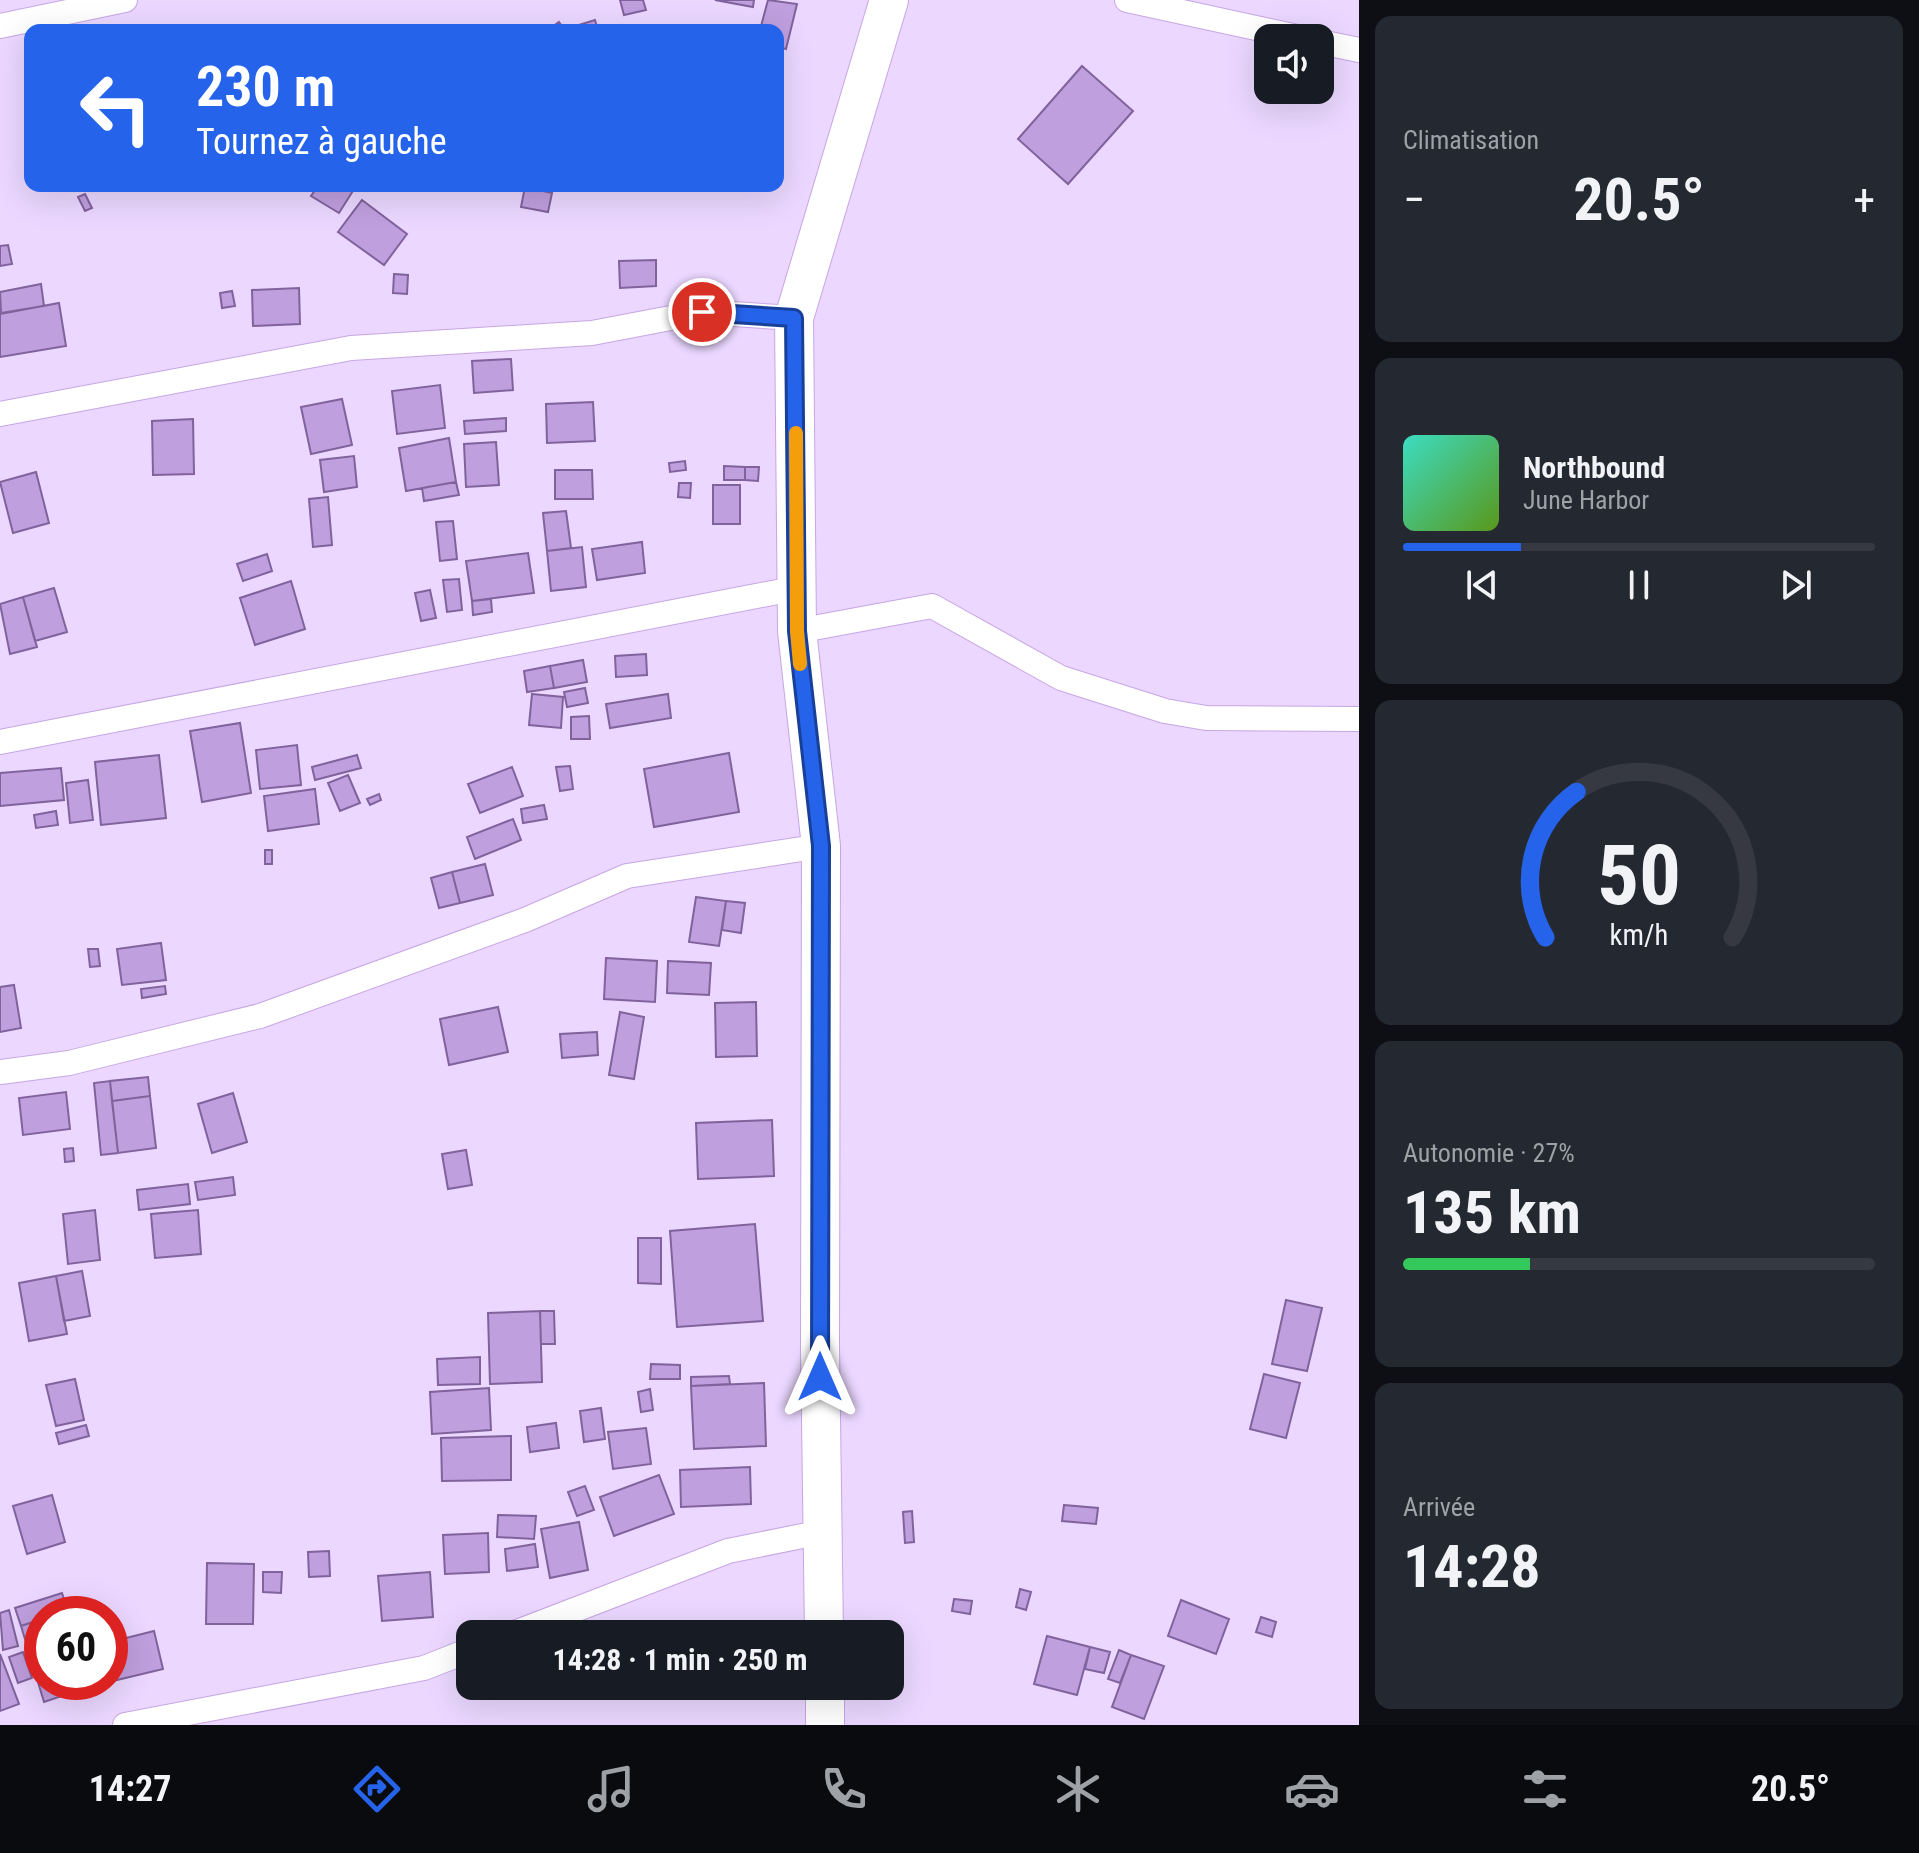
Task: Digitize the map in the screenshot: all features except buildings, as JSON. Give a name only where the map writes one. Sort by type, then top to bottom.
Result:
[{"type":"main road","points":[[824,1620],[821,846],[797,631],[794,318],[889,0]]},
{"type":"main road","points":[[825,1700],[825,1725]]},
{"type":"street","points":[[0,26],[125,0]]},
{"type":"street","points":[[1127,0],[1254,28]]},
{"type":"street","points":[[1334,45],[1359,50]]},
{"type":"street","points":[[0,414],[351,348],[592,333],[702,312],[794,318]]},
{"type":"street","points":[[0,742],[798,588]]},
{"type":"street","points":[[797,631],[932,606],[1061,678],[1165,711],[1206,718],[1359,719]]},
{"type":"street","points":[[0,1072],[69,1063],[260,1016],[525,920],[627,876],[821,846]]},
{"type":"street","points":[[548,1620],[728,1551],[822,1532]]},
{"type":"street","points":[[125,1725],[424,1668],[456,1655]]},
{"type":"slow traffic","points":[[796,433],[797,631],[800,664]]},
{"type":"route","points":[[702,312],[794,318],[797,631],[821,846],[820,1377]]}]
